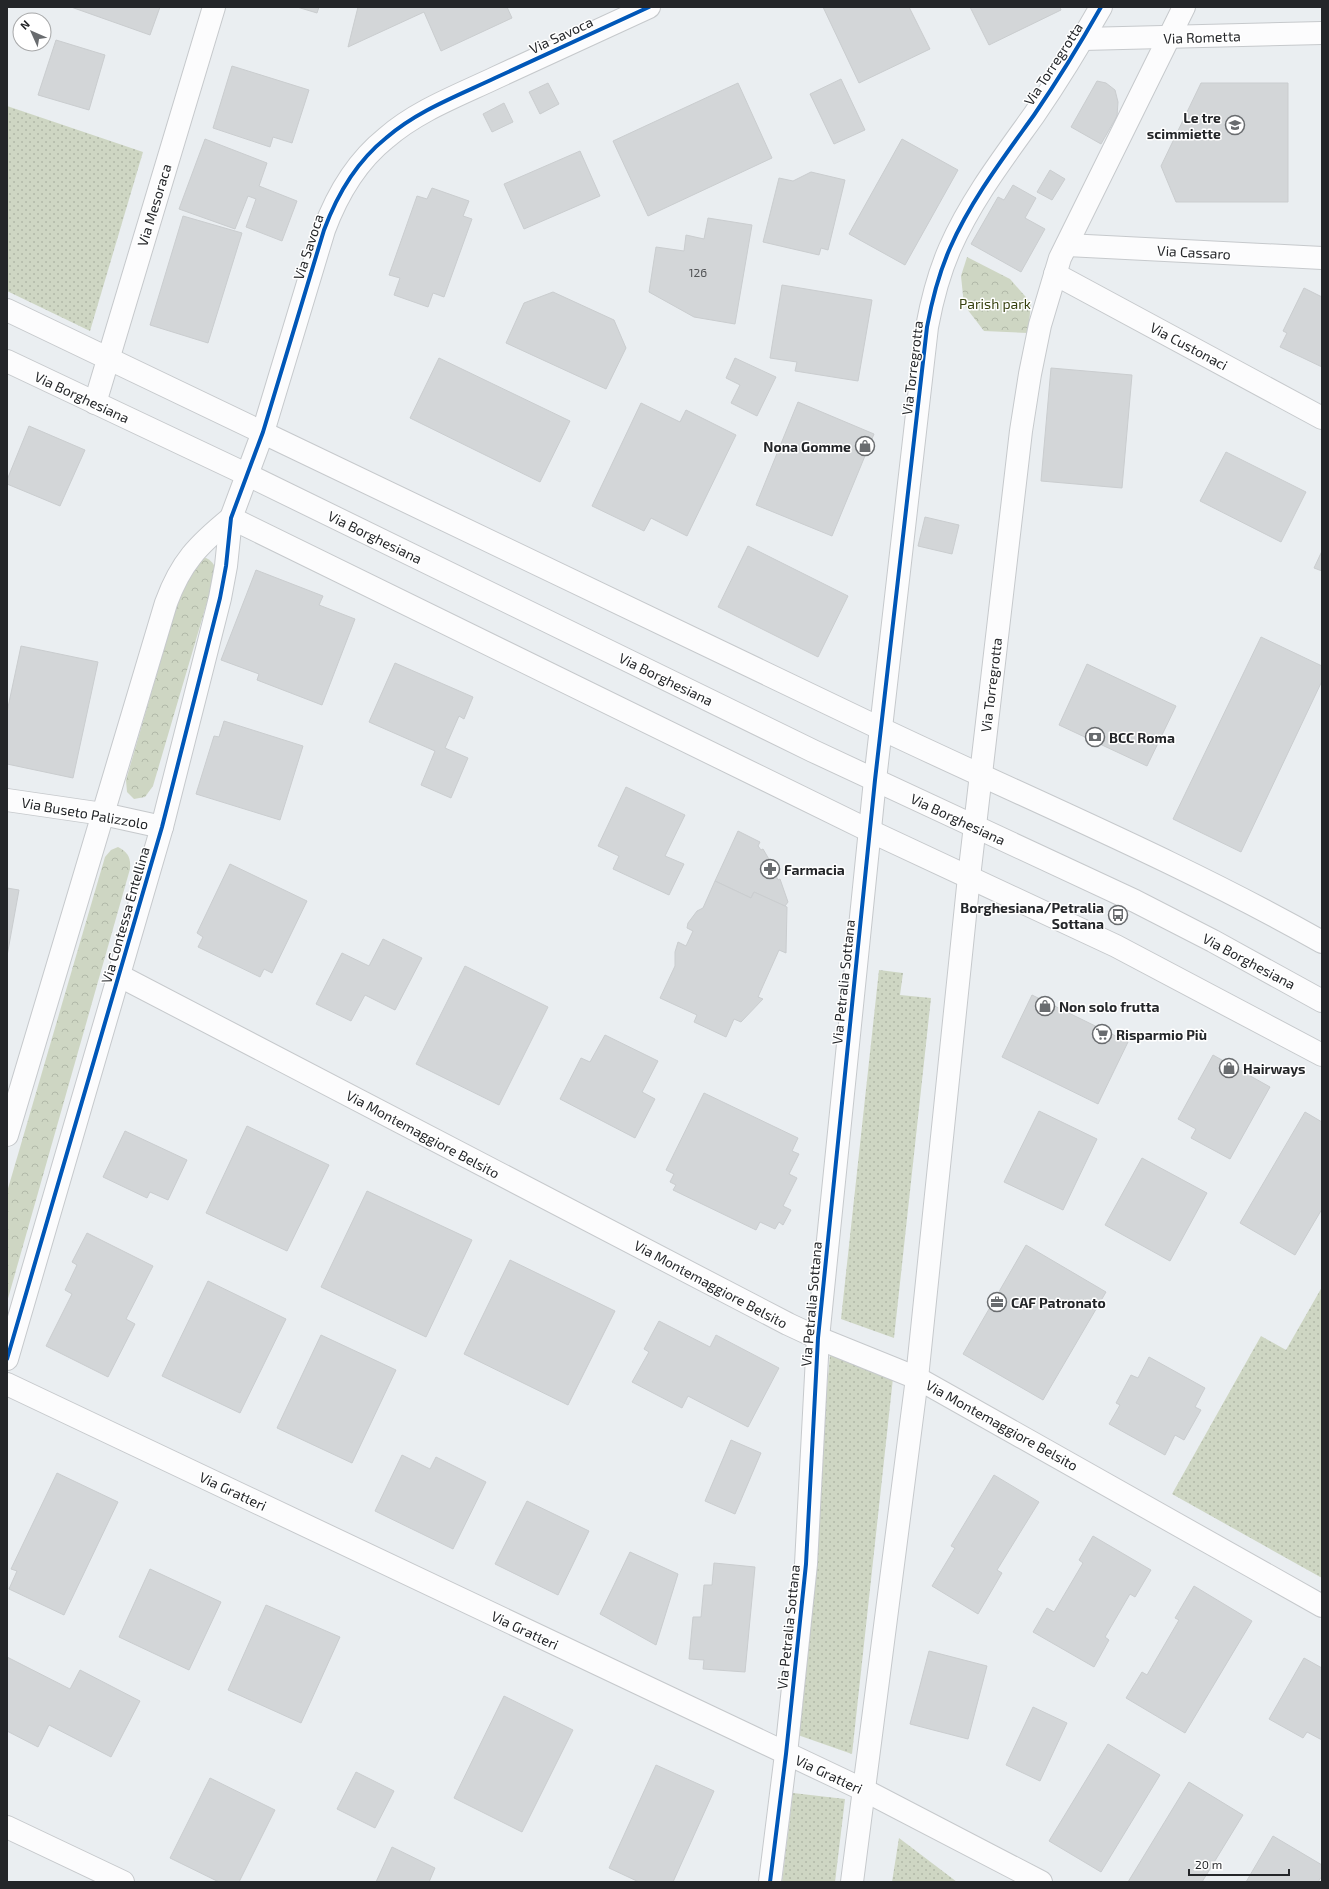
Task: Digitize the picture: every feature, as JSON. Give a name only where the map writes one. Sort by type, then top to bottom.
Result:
[{"type":"street","name":"Via Mesoraca","points":[[95,403],[214,7]]},
{"type":"street","name":"Via Savoca","points":[[248,475],[263,432],[324,230],[334,205],[345,186],[370,152],[385,138],[423,112],[649,7]]},
{"type":"street","name":"Via Torregrotta","points":[[881,729],[928,326],[938,279],[951,245],[976,200],[1083,39],[1101,7]]},
{"type":"street","name":"Via Torregrotta","points":[[980,774],[1021,431],[1040,325],[1055,274],[1067,245],[1184,7]]},
{"type":"street","name":"Via Rometta","points":[[1083,39],[1322,33]]},
{"type":"street","name":"Via Cassaro","points":[[1067,245],[1322,258]]},
{"type":"street","name":"Via Custonaci","points":[[1055,274],[1322,418]]},
{"type":"street","points":[[7,310],[881,729],[1158,857],[1242,899],[1322,942]]},
{"type":"street","name":"Via Borghesiana","points":[[7,360],[248,475],[875,780],[1142,904],[1322,1001]]},
{"type":"street","name":"Via Contessa Entellina","points":[[7,1359],[162,827],[220,598],[226,566],[231,518],[248,475]]},
{"type":"street","points":[[231,518],[870,831],[1116,946],[1322,1055]]},
{"type":"street","name":"Via Contessa Entellina","points":[[7,1135],[171,590],[177,576],[194,551],[204,540],[231,518]]},
{"type":"street","name":"Via Petralia Sottana","points":[[770,1882],[786,1754],[806,1564],[818,1338],[881,729]]},
{"type":"street","points":[[852,1882],[917,1378],[980,774]]},
{"type":"street","name":"Via Buseto Palizzolo","points":[[7,800],[103,814],[162,827]]},
{"type":"street","name":"Via Montemaggiore Belsito","points":[[118,975],[818,1338],[917,1378],[1322,1606]]},
{"type":"street","name":"Via Gratteri","points":[[7,1384],[864,1790],[1041,1882]]},
{"type":"street","points":[[7,1828],[123,1882]]},
{"type":"green space","points":[[7,106],[143,152],[90,331],[7,291]]},
{"type":"green space","name":"Parish park","points":[[967,257],[1010,279],[1031,303],[1028,333],[984,331],[964,305],[961,276]]},
{"type":"green space","points":[[206,558],[214,565],[215,575],[153,786],[145,797],[134,799],[127,792],[126,780],[187,570],[200,559]]},
{"type":"green space","points":[[118,847],[128,856],[130,869],[7,1302],[7,1192],[105,857],[111,850]]},
{"type":"green space","points":[[879,970],[903,973],[900,995],[931,998],[894,1338],[841,1319]]},
{"type":"green space","points":[[1322,1287],[1322,1578],[1172,1494],[1261,1336],[1286,1350]]},
{"type":"green space","points":[[830,1355],[893,1378],[852,1754],[795,1734]]},
{"type":"green space","points":[[793,1793],[845,1799],[835,1882],[782,1882]]},
{"type":"green space","points":[[899,1838],[957,1882],[892,1882]]},
{"type":"building","points":[[71,7],[160,7],[150,35]]},
{"type":"building","points":[[297,7],[319,7],[317,13]]},
{"type":"building","points":[[358,7],[507,7],[512,18],[441,51],[424,12],[348,47]]},
{"type":"building","points":[[823,7],[909,7],[930,49],[859,83]]},
{"type":"building","points":[[970,7],[1060,7],[1061,10],[989,45]]},
{"type":"building","points":[[56,40],[105,55],[89,110],[38,95]]},
{"type":"building","points":[[232,66],[309,90],[292,143],[273,137],[270,147],[213,128]]},
{"type":"building","points":[[841,79],[865,130],[834,144],[810,94]]},
{"type":"building","points":[[1097,81],[1106,83],[1115,90],[1118,102],[1117,116],[1101,144],[1071,127]]},
{"type":"building","points":[[548,83],[559,104],[540,114],[529,92]]},
{"type":"building","points":[[738,83],[772,158],[648,216],[613,141]]},
{"type":"building","name":"Le tre scimmiette","points":[[1201,83],[1288,83],[1288,202],[1176,202],[1161,166]]},
{"type":"building","points":[[504,103],[513,122],[492,132],[483,114]]},
{"type":"building","points":[[205,139],[267,163],[259,186],[297,201],[282,241],[246,227],[256,199],[248,196],[235,229],[179,209]]},
{"type":"building","points":[[902,139],[958,170],[905,265],[849,234]]},
{"type":"building","points":[[580,151],[600,196],[524,229],[504,184]]},
{"type":"building","points":[[1050,170],[1065,179],[1052,200],[1037,192]]},
{"type":"building","points":[[811,172],[845,180],[828,250],[821,248],[819,255],[763,242],[779,178],[793,181]]},
{"type":"building","points":[[1013,185],[1036,198],[1025,218],[1045,229],[1021,272],[971,244],[998,197],[1004,200]]},
{"type":"building","points":[[432,188],[469,201],[463,216],[472,219],[444,297],[433,293],[428,307],[394,295],[400,278],[389,275],[417,196],[427,199]]},
{"type":"building","points":[[183,216],[242,233],[208,343],[150,325]]},
{"type":"building","points":[[708,218],[752,225],[735,324],[694,317],[649,292],[656,247],[684,251],[686,235],[704,239]]},
{"type":"building","points":[[782,285],[872,300],[858,381],[795,371],[797,362],[770,358]]},
{"type":"building","points":[[1304,288],[1322,297],[1322,367],[1280,347],[1287,333],[1283,331]]},
{"type":"building","points":[[553,292],[614,320],[626,348],[606,389],[506,343],[524,303]]},
{"type":"building","points":[[439,358],[570,421],[540,482],[410,418]]},
{"type":"building","points":[[735,358],[776,377],[757,416],[731,403],[740,385],[726,378]]},
{"type":"building","points":[[1051,368],[1132,375],[1122,488],[1041,481]]},
{"type":"building","points":[[798,402],[874,434],[832,536],[756,505]]},
{"type":"building","points":[[641,403],[680,422],[686,410],[736,435],[687,536],[651,518],[644,531],[592,506]]},
{"type":"building","points":[[29,426],[85,450],[60,506],[7,484],[7,480]]},
{"type":"building","points":[[1226,452],[1306,492],[1281,542],[1200,501]]},
{"type":"building","points":[[925,517],[959,525],[952,554],[918,546]]},
{"type":"building","points":[[748,546],[848,596],[818,657],[718,607]]},
{"type":"building","points":[[1322,551],[1322,571],[1314,568]]},
{"type":"building","points":[[256,570],[323,596],[319,605],[355,619],[322,705],[257,680],[259,674],[221,660]]},
{"type":"building","points":[[1261,637],[1322,666],[1322,681],[1241,852],[1173,819]]},
{"type":"building","points":[[21,646],[98,662],[73,778],[7,764],[7,712]]},
{"type":"building","points":[[395,663],[473,697],[464,719],[459,716],[445,748],[468,758],[451,798],[421,785],[435,751],[369,722]]},
{"type":"building","points":[[1087,664],[1176,706],[1147,766],[1059,725]]},
{"type":"building","points":[[224,721],[303,746],[280,820],[196,794],[214,736],[219,737]]},
{"type":"building","points":[[626,787],[685,815],[665,856],[684,864],[669,895],[613,869],[619,856],[598,846]]},
{"type":"building","points":[[738,831],[760,842],[758,846],[761,850],[763,849],[777,873],[775,874],[778,880],[780,879],[788,902],[785,906],[754,892],[751,898],[715,881]]},
{"type":"building","points":[[230,864],[307,901],[272,973],[264,969],[260,977],[198,947],[203,937],[197,933]]},
{"type":"building","points":[[715,881],[751,898],[754,892],[787,907],[786,953],[779,950],[758,997],[763,999],[741,1022],[734,1019],[726,1037],[694,1022],[697,1015],[660,998],[675,966],[675,952],[678,942],[686,946],[693,931],[687,928],[688,923],[697,911],[703,908]]},
{"type":"building","points":[[7,888],[19,890],[7,956]]},
{"type":"building","points":[[383,939],[422,958],[395,1010],[365,995],[351,1021],[316,1004],[342,953],[369,966]]},
{"type":"building","points":[[465,966],[548,1007],[499,1105],[416,1064]]},
{"type":"building","points":[[1032,995],[1128,1042],[1098,1104],[1002,1057]]},
{"type":"building","points":[[605,1035],[658,1061],[642,1092],[655,1099],[635,1138],[560,1099],[581,1058],[590,1062]]},
{"type":"building","points":[[1213,1055],[1270,1087],[1230,1159],[1191,1138],[1196,1129],[1178,1119]]},
{"type":"building","points":[[704,1093],[798,1138],[792,1151],[799,1154],[789,1174],[797,1178],[783,1206],[791,1210],[783,1225],[779,1222],[775,1229],[760,1222],[756,1230],[673,1190],[676,1185],[670,1182],[674,1174],[666,1170]]},
{"type":"building","points":[[1039,1111],[1097,1139],[1063,1210],[1004,1182]]},
{"type":"building","points":[[1305,1112],[1322,1122],[1322,1209],[1295,1255],[1240,1223]]},
{"type":"building","points":[[247,1126],[329,1165],[287,1251],[206,1213]]},
{"type":"building","points":[[125,1131],[187,1160],[168,1200],[150,1192],[147,1198],[103,1177]]},
{"type":"building","points":[[1142,1158],[1207,1193],[1170,1261],[1105,1225]]},
{"type":"building","points":[[367,1191],[472,1240],[426,1337],[321,1287]]},
{"type":"building","points":[[87,1233],[153,1266],[126,1319],[135,1324],[108,1377],[46,1346],[72,1294],[65,1290],[77,1265],[72,1262]]},
{"type":"building","points":[[1026,1245],[1106,1292],[1043,1400],[963,1354]]},
{"type":"building","points":[[510,1260],[615,1311],[568,1405],[464,1354]]},
{"type":"building","points":[[208,1281],[286,1319],[240,1413],[162,1376]]},
{"type":"building","points":[[659,1321],[710,1347],[716,1335],[779,1368],[748,1427],[688,1396],[682,1408],[632,1382],[649,1352],[644,1349]]},
{"type":"building","points":[[321,1335],[396,1370],[352,1463],[277,1428]]},
{"type":"building","points":[[1149,1357],[1205,1388],[1195,1407],[1201,1410],[1184,1440],[1175,1435],[1165,1455],[1109,1424],[1120,1405],[1116,1403],[1131,1375],[1138,1378]]},
{"type":"building","points":[[731,1440],[761,1453],[735,1514],[705,1501]]},
{"type":"building","points":[[402,1455],[430,1469],[436,1457],[486,1482],[453,1549],[375,1511]]},
{"type":"building","points":[[57,1473],[118,1502],[64,1615],[9,1589],[17,1571],[11,1569]]},
{"type":"building","points":[[994,1475],[1039,1502],[997,1570],[1002,1573],[978,1614],[932,1586],[955,1548],[951,1546]]},
{"type":"building","points":[[527,1501],[589,1531],[558,1595],[495,1564]]},
{"type":"building","points":[[1093,1536],[1151,1570],[1135,1597],[1130,1594],[1105,1637],[1109,1640],[1094,1667],[1033,1632],[1047,1608],[1054,1612],[1083,1563],[1079,1560]]},
{"type":"building","points":[[630,1552],[678,1574],[656,1645],[600,1614]]},
{"type":"building","points":[[714,1563],[755,1567],[745,1672],[703,1669],[704,1660],[689,1659],[693,1617],[701,1617],[704,1585],[712,1585]]},
{"type":"building","points":[[150,1569],[221,1602],[189,1670],[119,1637]]},
{"type":"building","points":[[1194,1586],[1252,1621],[1185,1733],[1126,1698],[1142,1672],[1147,1675],[1179,1620],[1175,1618]]},
{"type":"building","points":[[266,1605],[340,1637],[301,1723],[228,1690]]},
{"type":"building","points":[[929,1651],[987,1666],[968,1739],[910,1724]]},
{"type":"building","points":[[7,1657],[70,1689],[80,1670],[140,1701],[111,1757],[49,1725],[38,1747],[7,1731]]},
{"type":"building","points":[[1304,1658],[1322,1668],[1322,1740],[1307,1732],[1303,1738],[1269,1719]]},
{"type":"building","points":[[504,1696],[573,1730],[522,1832],[454,1798]]},
{"type":"building","points":[[1033,1707],[1067,1723],[1040,1781],[1006,1765]]},
{"type":"building","points":[[1108,1744],[1160,1775],[1101,1872],[1049,1841]]},
{"type":"building","points":[[656,1765],[714,1791],[673,1882],[639,1882],[609,1868]]},
{"type":"building","points":[[356,1772],[394,1791],[375,1828],[337,1809]]},
{"type":"building","points":[[210,1778],[275,1810],[239,1882],[219,1882],[170,1858]]},
{"type":"building","points":[[1189,1782],[1243,1815],[1202,1882],[1128,1882]]},
{"type":"building","points":[[1273,1836],[1322,1865],[1322,1876],[1318,1882],[1246,1882]]},
{"type":"building","points":[[392,1847],[435,1868],[429,1882],[376,1882]]},
{"type":"cycle path","points":[[7,1359],[162,827],[220,598],[226,566],[231,518],[263,432],[324,230],[335,204],[341,192],[365,158],[375,147],[398,128],[424,112],[452,98],[649,7]]},
{"type":"cycle path","points":[[770,1882],[786,1754],[806,1564],[818,1338],[875,780],[927,327],[942,267],[958,230],[989,179],[1052,89],[1101,7]]},
{"type":"place","name":"Le tre scimmiette","points":[[1235,125]]},
{"type":"place","name":"Nona Gomme","points":[[865,446]]},
{"type":"place","name":"BCC Roma","points":[[1095,737]]},
{"type":"place","name":"Farmacia","points":[[770,869]]},
{"type":"place","name":"Borghesiana/Petralia Sottana","points":[[1118,915]]},
{"type":"place","name":"Non solo frutta","points":[[1045,1006]]},
{"type":"place","name":"Risparmio Più","points":[[1102,1034]]},
{"type":"place","name":"Hairways","points":[[1229,1068]]},
{"type":"place","name":"CAF Patronato","points":[[997,1302]]}]
